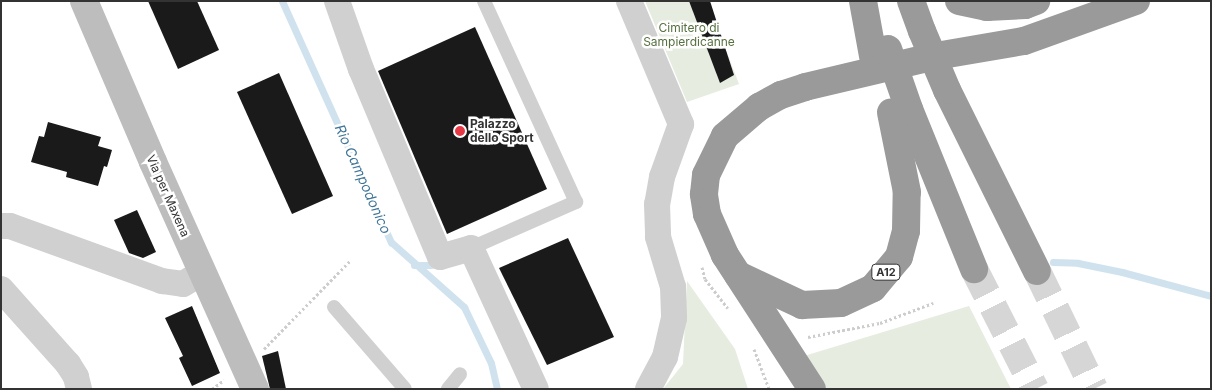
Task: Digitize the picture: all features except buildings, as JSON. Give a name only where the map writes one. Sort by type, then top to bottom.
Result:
[{"type":"highway","name":"A12","points":[[862,1],[900,111],[974,269]]},
{"type":"highway","name":"A12","points":[[868,1],[880,52]]},
{"type":"highway","points":[[911,1],[947,90],[1037,271]]},
{"type":"highway","points":[[959,1],[987,7],[1025,5],[1036,1]]},
{"type":"highway","points":[[812,389],[738,275],[714,234],[707,214],[704,194],[706,175],[725,136],[759,107],[781,95],[845,77],[936,56],[1024,41],[1136,1]]},
{"type":"highway","name":"A12","points":[[738,275],[802,305],[841,303],[873,288],[898,256],[906,231],[907,192],[900,111]]},
{"type":"street","name":"Via per Maxena","points":[[84,1],[250,378]]},
{"type":"street","points":[[337,1],[361,69],[440,257],[472,248],[537,387]]},
{"type":"street","points":[[629,1],[681,124],[662,178],[657,204],[658,237],[673,287],[674,318],[665,357],[648,389]]},
{"type":"street","points":[[1,226],[10,226],[162,281],[184,284],[203,272]]},
{"type":"street","points":[[1,289],[68,364],[76,377],[79,389]]},
{"type":"lane","points":[[472,248],[576,202],[484,1]]},
{"type":"lane","points":[[334,307],[405,389]]},
{"type":"lane","points":[[448,389],[460,374]]},
{"type":"path","points":[[250,378],[283,332],[351,260]]},
{"type":"path","points":[[805,338],[880,323],[933,303]]},
{"type":"green space","name":"Cimitero di Sampierdicanne","points":[[645,1],[707,1],[739,84],[687,102]]},
{"type":"green space","points":[[687,281],[735,349],[748,389],[663,389],[683,364]]},
{"type":"green space","points":[[969,306],[1011,389],[827,389],[804,356]]},
{"type":"waterway","name":"Rio Campodonico","points":[[282,1],[391,242],[464,307],[491,363],[497,389]]},
{"type":"waterway","points":[[1053,262],[1078,263],[1122,272],[1211,296]]},
{"type":"waterway","name":"Rio Campodonico","points":[[414,265],[431,265]]},
{"type":"tunnel","points":[[974,269],[1035,389]]},
{"type":"tunnel","points":[[1037,271],[1094,389]]},
{"type":"place","name":"Palazzo dello Sport","points":[[460,131]]}]
